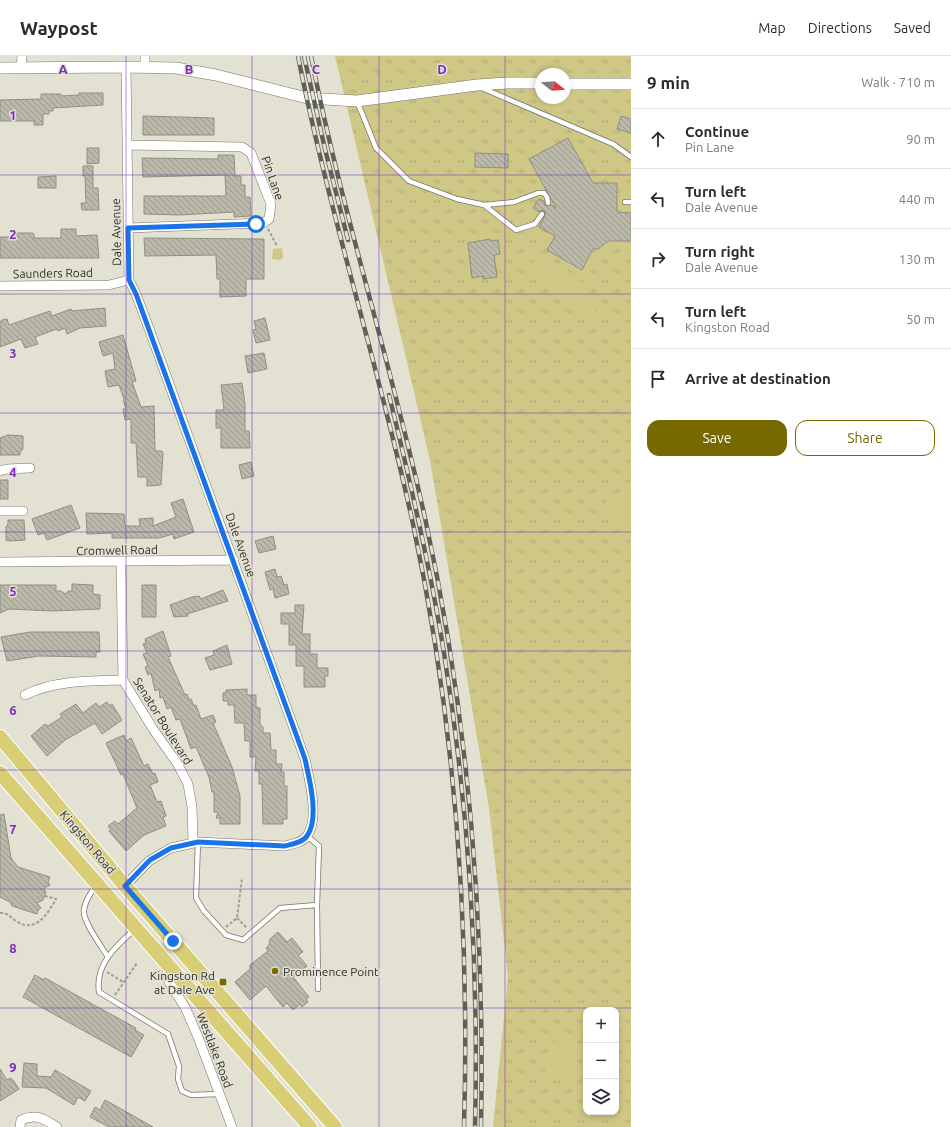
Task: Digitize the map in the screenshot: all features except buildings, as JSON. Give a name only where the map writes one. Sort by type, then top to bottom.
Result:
[{"type":"main road","name":"Kingston Road","points":[[0,736],[125,886],[336,1127]]},
{"type":"main road","name":"Kingston Road","points":[[0,773],[310,1127]]},
{"type":"street","points":[[21,68],[22,56]]},
{"type":"street","points":[[0,68],[126,67],[145,61],[176,68],[216,74],[307,98],[357,101],[477,85],[535,83]]},
{"type":"street","name":"Dale Avenue","points":[[126,67],[129,280],[136,294],[234,560],[305,759],[311,787],[313,819],[307,836]]},
{"type":"street","points":[[571,84],[631,84]]},
{"type":"street","name":"Pin Lane","points":[[127,145],[242,146],[252,153],[271,204],[271,213],[263,224],[128,228]]},
{"type":"street","name":"Saunders Road","points":[[0,286],[109,285],[129,280]]},
{"type":"street","points":[[0,471],[7,469],[30,468]]},
{"type":"street","points":[[0,511],[23,511]]},
{"type":"street","name":"Cromwell Road","points":[[0,562],[234,560]]},
{"type":"street","name":"Senator Boulevard","points":[[121,562],[123,680],[177,763],[188,784],[192,807],[195,842]]},
{"type":"street","points":[[25,695],[35,690],[56,685],[123,680]]},
{"type":"street","points":[[125,886],[150,860],[171,848],[195,842],[285,846],[297,843],[307,836]]},
{"type":"street","name":"Westlake Road","points":[[165,961],[169,982],[185,1007],[232,1127]]},
{"type":"street","points":[[20,1127],[21,1120],[29,1116],[37,1116],[57,1127]]},
{"type":"lane","points":[[477,85],[614,144],[631,157]]},
{"type":"lane","points":[[357,101],[376,148],[409,181],[457,199],[484,205],[514,202],[538,192],[544,193],[547,197],[548,203]]},
{"type":"lane","points":[[484,205],[516,230],[536,224],[542,214]]},
{"type":"lane","points":[[307,836],[318,846],[318,989]]},
{"type":"lane","points":[[195,842],[196,898],[204,911],[226,935],[243,940],[280,908],[317,905]]},
{"type":"lane","points":[[97,883],[87,900],[83,912],[85,919],[108,957]]},
{"type":"lane","points":[[136,928],[115,947],[108,957],[97,980],[98,992],[168,1034],[180,1066],[178,1079],[182,1091],[191,1095],[219,1094]]},
{"type":"path","points":[[223,931],[237,918],[242,878]]},
{"type":"path","points":[[0,913],[7,914],[21,924],[35,924],[45,917],[56,899],[45,896]]},
{"type":"path","points":[[237,918],[251,933]]},
{"type":"path","points":[[111,1000],[137,963]]},
{"type":"path","points":[[101,969],[123,982]]},
{"type":"green space","points":[[335,56],[631,56],[631,1127],[493,1127],[508,977],[489,808],[430,460]]},
{"type":"green space","points":[[631,132],[631,162],[618,141],[620,135]]},
{"type":"green space","points":[[282,248],[283,258],[280,260],[272,259],[273,249]]},
{"type":"green space","points":[[536,259],[545,261],[563,269],[580,281],[593,295],[599,303],[594,314],[588,320],[578,319],[556,292],[532,278],[530,269]]},
{"type":"green space","points":[[631,492],[631,536],[620,529],[612,521],[606,505],[607,498],[617,493]]},
{"type":"green space","points":[[616,654],[627,657],[628,669],[619,678],[610,676],[609,661]]},
{"type":"green space","points":[[624,733],[631,734],[631,751],[620,747],[617,738]]},
{"type":"green space","points":[[568,1037],[577,1044],[574,1068],[568,1079],[557,1081],[546,1076],[546,1055],[558,1038]]},
{"type":"railway","points":[[298,56],[324,173],[400,465],[413,524],[440,673],[449,748],[462,899],[465,1051],[464,1127]]},
{"type":"railway","points":[[304,56],[325,149],[348,240]]},
{"type":"railway","points":[[311,56],[337,172],[412,460],[440,593],[453,669],[463,745],[477,897],[482,1050],[481,1127]]},
{"type":"railway","points":[[389,395],[426,556],[444,653],[460,771],[466,830],[474,949],[476,1067],[475,1127]]},
{"type":"place","name":"Prominence Point","points":[[275,971]]},
{"type":"place","name":"Kingston Rd at Dale Ave","points":[[223,982]]},
{"type":"route","points":[[173,941],[125,886],[150,860],[171,848],[193,842],[285,846],[297,843],[307,836],[313,819],[311,787],[305,759],[234,560],[136,294],[129,280],[128,228],[256,224]]}]
